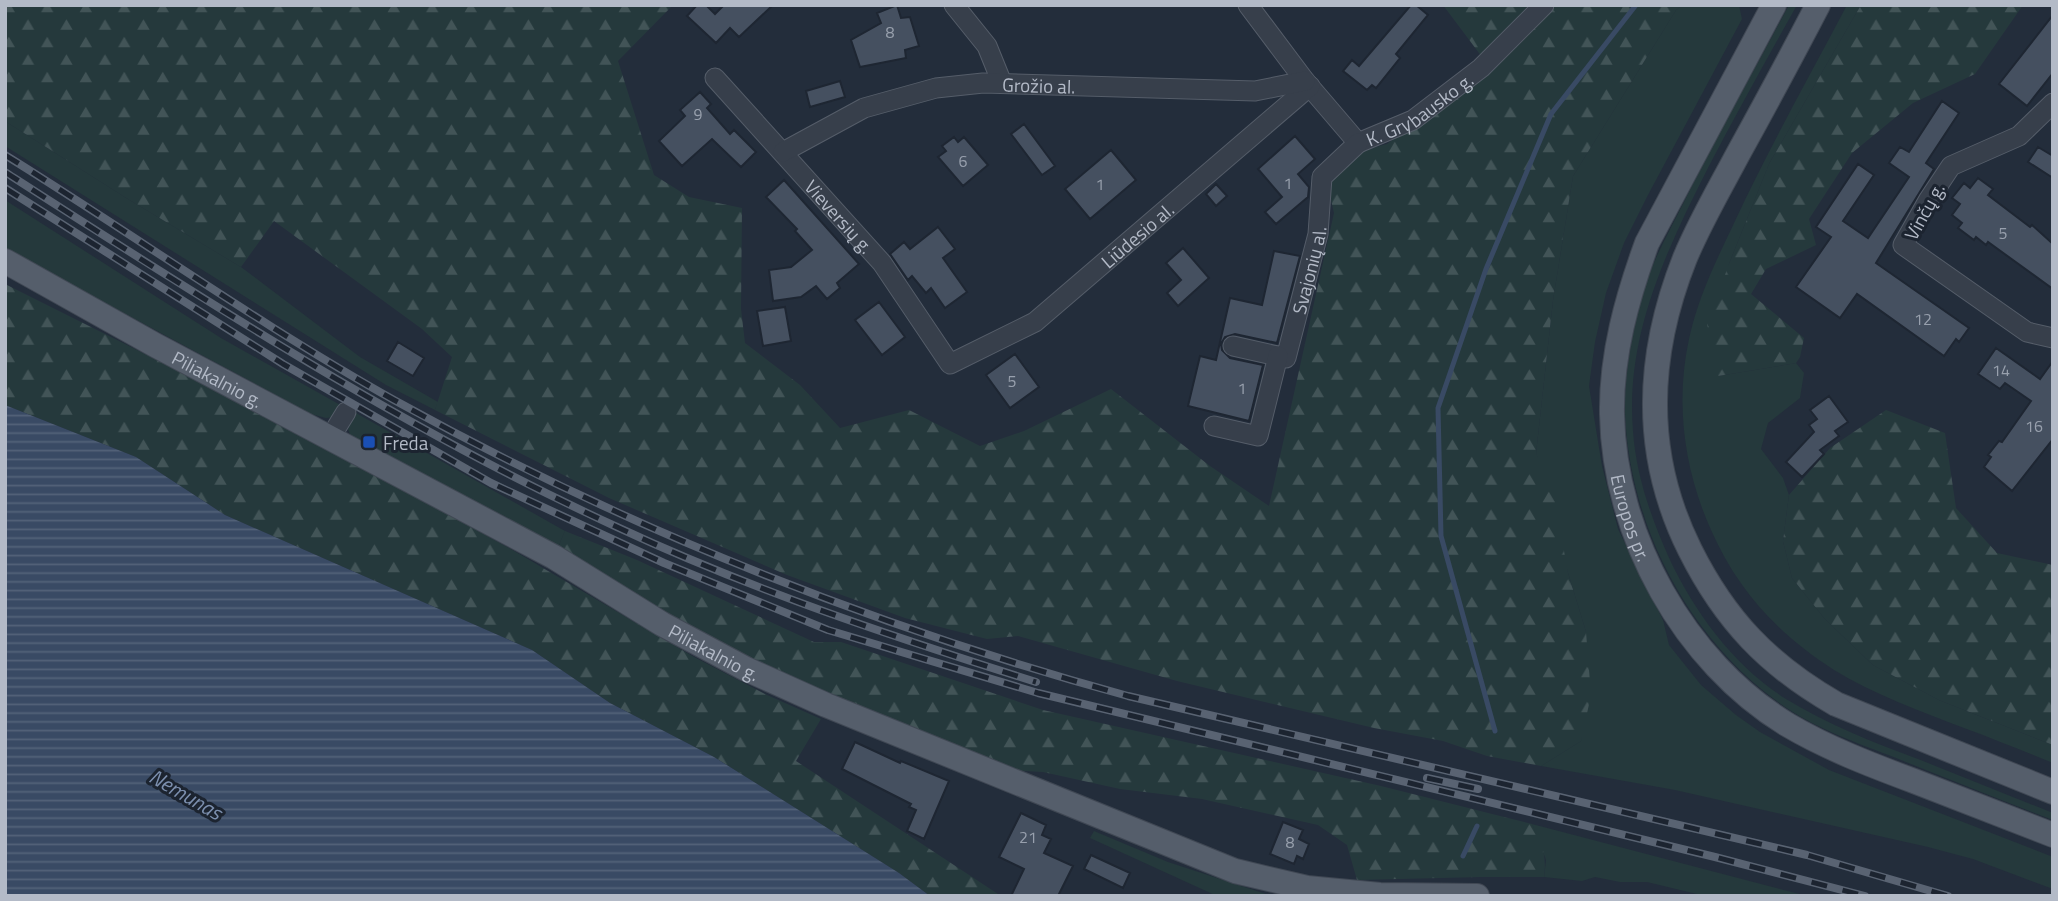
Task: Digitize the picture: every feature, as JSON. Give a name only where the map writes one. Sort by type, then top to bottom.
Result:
[{"type":"main road","name":"Europos pr.","points":[[1818,5],[1709,209],[1686,257],[1668,307],[1655,388],[1654,424],[1662,481],[1703,576],[1748,638],[1777,665],[1809,688],[1846,709],[2053,792]]},
{"type":"main road","name":"Europos pr.","points":[[1769,7],[1647,243],[1633,280],[1619,334],[1612,415],[1618,473],[1629,517],[1646,560],[1667,600],[1718,669],[1753,701],[1788,725],[1829,746],[2053,835]]},
{"type":"main road","name":"Piliakalnio g.","points":[[5,261],[155,345],[554,557],[662,624],[746,669],[990,773],[1235,871],[1307,888],[1380,895],[1477,896]]},
{"type":"street","points":[[954,5],[987,46],[1002,83]]},
{"type":"street","name":"K. Grybausko g.","points":[[1248,5],[1308,84],[1358,143],[1413,120],[1481,68],[1544,5]]},
{"type":"street","name":"Vieversių g.","points":[[715,78],[882,263],[950,364]]},
{"type":"street","name":"Grožio al.","points":[[783,152],[864,108],[936,88],[1002,83],[1255,91],[1308,84]]},
{"type":"street","name":"Liūdesio al.","points":[[950,364],[1035,321],[1308,84]]},
{"type":"street","name":"Vinčų g.","points":[[2053,103],[2019,136],[1951,166],[1928,199],[1903,244],[2027,332],[2053,338]]},
{"type":"street","name":"Svajonių al.","points":[[1278,356],[1286,358],[1318,234],[1322,177],[1358,143]]},
{"type":"street","points":[[1214,426],[1258,436],[1278,356],[1233,346]]},
{"type":"street","points":[[330,438],[346,412]]},
{"type":"green space","points":[[5,5],[673,5],[618,61],[654,175],[689,197],[742,208],[741,309],[745,343],[800,385],[840,428],[909,410],[980,446],[1024,431],[1111,389],[1210,466],[1269,506],[1334,213],[1326,179],[1365,150],[1387,144],[1484,71],[1554,5],[1682,5],[1676,10],[1573,176],[1553,300],[1536,453],[1555,501],[1568,573],[1586,632],[1591,695],[1581,741],[1541,766],[1487,756],[1443,741],[1374,728],[1177,681],[1018,636],[987,639],[905,618],[787,575],[609,498],[435,410],[452,357],[422,329],[274,221],[241,267],[5,121]]},
{"type":"green space","points":[[1443,5],[1538,5],[1482,57]]},
{"type":"green space","points":[[1682,5],[1739,5],[1742,19],[1624,243],[1606,293],[1589,386],[1602,466],[1618,529],[1663,620],[1669,645],[1701,685],[1736,715],[1760,732],[1829,770],[2053,857],[2053,889],[1973,859],[1928,847],[1675,790],[1541,766],[1581,741],[1586,632],[1536,453],[1553,300],[1573,176],[1676,10]]},
{"type":"green space","points":[[1789,5],[1797,5],[1693,197],[1664,261],[1642,327],[1632,395],[1635,448],[1646,497],[1670,560],[1704,619],[1733,655],[1767,686],[1834,724],[2053,813],[2053,820],[1833,733],[1802,718],[1774,699],[1714,642],[1690,609],[1668,573],[1651,536],[1638,496],[1629,455],[1625,400],[1627,370],[1638,310],[1661,248]]},
{"type":"green space","points":[[1847,5],[1861,5],[1769,164],[1729,264],[1718,376],[1796,363],[1804,373],[1800,398],[1768,423],[1761,449],[1783,478],[1789,495],[1783,541],[1792,578],[1825,619],[1873,665],[1939,700],[2053,745],[2053,763],[1882,695],[1834,670],[1795,642],[1762,609],[1734,573],[1711,530],[1694,484],[1685,436],[1683,387],[1689,339],[1697,308],[1748,194]]},
{"type":"green space","points":[[1861,5],[2023,5],[1975,74],[1913,103],[1852,153],[1809,219],[1816,245],[1766,269],[1751,294],[1804,338],[1796,363],[1718,376],[1707,324],[1729,264],[1769,164]]},
{"type":"green space","points":[[5,121],[241,267],[360,357],[438,402],[435,410],[386,385],[5,146]]},
{"type":"green space","points":[[5,200],[221,338],[344,407],[336,417],[326,418],[311,414],[5,249]]},
{"type":"green space","points":[[5,284],[281,422],[509,548],[694,657],[767,695],[821,719],[796,761],[1001,896],[930,896],[899,873],[714,757],[610,703],[532,650],[225,515],[136,457],[5,405]]},
{"type":"green space","points":[[1886,410],[1945,433],[1956,508],[1997,553],[2053,565],[2053,745],[1939,700],[1873,665],[1825,619],[1792,578],[1783,541],[1789,495],[1830,448]]},
{"type":"green space","points":[[356,413],[565,531],[557,550],[351,437],[348,429]]},
{"type":"green space","points":[[565,531],[637,560],[814,642],[841,642],[1043,710],[1381,786],[1532,824],[1543,850],[1544,877],[1357,880],[1347,845],[1318,825],[1202,799],[1120,789],[1043,772],[1006,770],[751,666],[557,550]]},
{"type":"green space","points":[[1532,824],[1807,896],[1705,896],[1647,882],[1620,882],[1595,877],[1582,881],[1544,877],[1546,860]]},
{"type":"green space","points":[[1094,831],[1168,862],[1272,896],[1217,896],[1090,838]]},
{"type":"water","name":"Nemunas","points":[[5,405],[136,457],[225,515],[532,650],[610,703],[714,757],[899,873],[930,896],[5,896]]},
{"type":"building","points":[[697,5],[706,5],[715,14],[724,5],[773,5],[739,37],[730,28],[716,43],[687,16]]},
{"type":"building","points":[[897,5],[901,18],[910,17],[919,46],[905,50],[906,58],[860,67],[851,40],[881,23],[877,13]]},
{"type":"building","points":[[1411,5],[1416,5],[1428,15],[1396,54],[1400,58],[1376,88],[1372,85],[1367,90],[1343,71],[1352,60],[1359,66]]},
{"type":"building","points":[[2053,15],[2053,73],[2027,106],[1999,84]]},
{"type":"building","points":[[840,81],[845,97],[810,107],[806,91]]},
{"type":"building","points":[[700,92],[711,104],[707,108],[730,134],[734,130],[756,152],[741,167],[712,139],[682,166],[659,141],[685,116],[680,110]]},
{"type":"building","points":[[1942,101],[1959,113],[1926,163],[1934,169],[1876,263],[1969,328],[1959,342],[1956,339],[1944,356],[1857,294],[1840,318],[1796,287],[1831,237],[1816,227],[1858,164],[1874,175],[1843,221],[1868,238],[1909,177],[1889,163],[1900,147],[1909,152]]},
{"type":"building","points":[[1024,124],[1055,166],[1042,175],[1011,134]]},
{"type":"building","points":[[1295,136],[1315,159],[1298,174],[1309,187],[1308,197],[1276,224],[1265,212],[1282,197],[1258,169]]},
{"type":"building","points":[[954,137],[958,142],[964,137],[988,165],[963,186],[938,157],[946,151],[942,146]]},
{"type":"building","points":[[2038,147],[2053,156],[2053,178],[2028,162]]},
{"type":"building","points":[[1111,150],[1136,180],[1090,219],[1065,189]]},
{"type":"building","points":[[1978,178],[1993,189],[1988,195],[2030,227],[2032,225],[2053,244],[2053,289],[1988,242],[1986,245],[1976,237],[1974,240],[1958,228],[1962,223],[1952,215],[1960,204],[1952,198],[1964,183],[1970,188]]},
{"type":"building","points":[[784,180],[859,264],[837,283],[840,288],[827,299],[816,286],[801,297],[773,301],[769,270],[791,267],[812,250],[795,231],[797,229],[766,197]]},
{"type":"building","points":[[1216,184],[1227,196],[1216,206],[1206,194]]},
{"type":"building","points":[[938,227],[955,249],[943,258],[967,292],[945,308],[931,288],[926,293],[912,276],[908,280],[890,254],[904,242],[910,249]]},
{"type":"building","points":[[1183,248],[1209,278],[1178,306],[1167,293],[1181,280],[1166,263]]},
{"type":"building","points":[[1274,251],[1300,256],[1277,343],[1235,334],[1225,337],[1221,344],[1222,350],[1230,358],[1263,365],[1249,421],[1188,406],[1200,356],[1216,360],[1230,298],[1262,305]]},
{"type":"building","points":[[879,302],[905,337],[882,355],[855,320]]},
{"type":"building","points":[[785,307],[791,341],[763,346],[757,311]]},
{"type":"building","points":[[398,342],[424,358],[413,376],[387,361]]},
{"type":"building","points":[[1996,348],[2040,379],[2053,361],[2053,439],[2012,491],[1984,467],[1991,457],[1988,455],[1999,441],[2002,442],[2031,401],[2005,383],[2000,389],[1978,374]]},
{"type":"building","points":[[1015,354],[1039,387],[1010,408],[986,375]]},
{"type":"building","points":[[1829,396],[1848,422],[1835,431],[1839,436],[1820,450],[1824,454],[1802,477],[1786,462],[1814,432],[1809,425],[1817,419],[1810,410]]},
{"type":"building","points":[[855,742],[900,763],[901,761],[949,781],[924,839],[907,831],[916,810],[909,807],[911,804],[842,769]]},
{"type":"building","points":[[1021,813],[1046,825],[1042,835],[1051,839],[1044,853],[1073,866],[1058,896],[1011,896],[1024,869],[999,857]]},
{"type":"building","points":[[1283,822],[1303,830],[1299,839],[1309,844],[1303,859],[1297,856],[1294,864],[1270,854]]},
{"type":"building","points":[[1091,855],[1130,873],[1123,888],[1084,869]]},
{"type":"waterway","points":[[1495,731],[1441,536],[1438,408],[1486,269],[1551,114],[1636,5]]},
{"type":"waterway","points":[[1463,856],[1477,826]]},
{"type":"railway","points":[[5,155],[247,311],[394,400],[481,447],[570,490],[752,570],[938,638],[1128,696],[1807,855],[1948,896]]},
{"type":"railway","points":[[5,172],[154,268],[305,360],[381,405],[537,489],[668,550],[771,592],[1036,682]]},
{"type":"railway","points":[[5,188],[283,364],[491,483],[664,563],[828,630],[1038,693],[1715,857],[1865,896]]},
{"type":"railway","points":[[1427,778],[1478,789]]},
{"type":"place","name":"Freda","points":[[369,442]]}]
